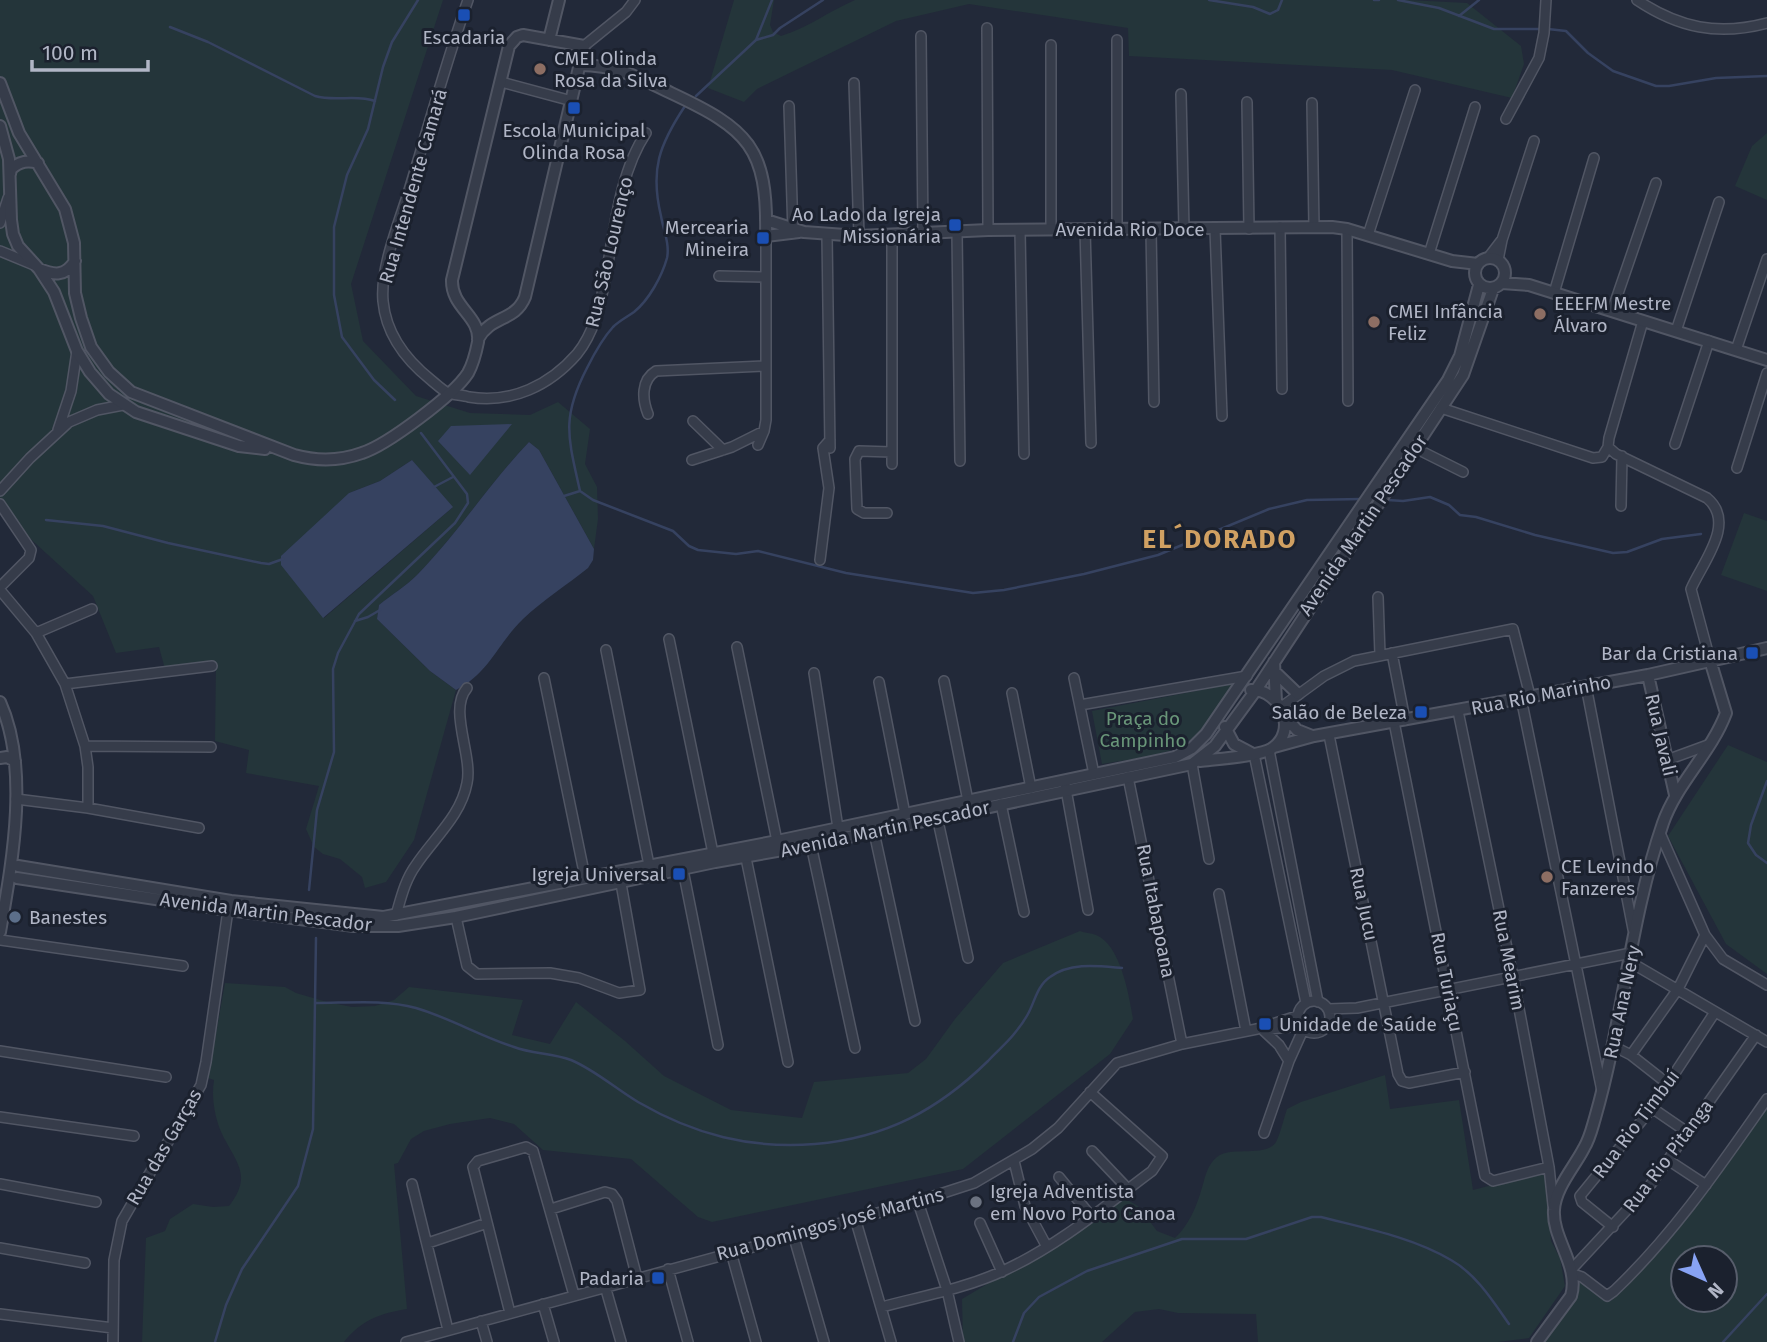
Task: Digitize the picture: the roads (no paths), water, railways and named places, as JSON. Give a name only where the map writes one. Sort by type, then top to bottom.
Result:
[{"type":"street","name":"Rua Intendente Camará","points":[[448,393],[398,346],[386,315],[383,286],[403,209],[468,0]]},
{"type":"street","points":[[549,40],[559,0]]},
{"type":"street","points":[[471,318],[485,322],[494,321],[519,309],[525,297],[584,47],[626,12],[635,0]]},
{"type":"street","points":[[1506,119],[1539,58],[1545,33],[1546,0]]},
{"type":"street","points":[[1637,0],[1675,21],[1701,28],[1733,30],[1767,23]]},
{"type":"street","points":[[987,28],[988,230]]},
{"type":"street","points":[[478,340],[471,318],[457,301],[452,280],[509,46],[517,37],[526,36],[584,47],[603,65]]},
{"type":"street","points":[[920,36],[923,233]]},
{"type":"street","points":[[1117,40],[1117,229]]},
{"type":"street","points":[[567,44],[577,52],[580,65]]},
{"type":"street","points":[[1051,45],[1051,229]]},
{"type":"street","points":[[580,65],[603,65],[649,82],[707,109],[733,126],[749,145],[765,187],[766,220],[764,431],[758,445]]},
{"type":"street","points":[[501,82],[572,101]]},
{"type":"street","points":[[0,83],[14,123],[65,209],[72,232],[75,293],[91,347],[113,377],[131,391],[280,450],[312,460],[343,458],[380,446],[448,393],[467,374],[478,340],[494,321]]},
{"type":"street","points":[[854,83],[859,236]]},
{"type":"street","points":[[1368,235],[1415,90]]},
{"type":"street","points":[[1181,94],[1184,229]]},
{"type":"street","points":[[1247,102],[1249,229]]},
{"type":"street","points":[[1312,103],[1314,227]]},
{"type":"street","points":[[789,106],[797,231]]},
{"type":"street","points":[[1429,254],[1475,107]]},
{"type":"street","points":[[0,126],[7,151],[13,234],[18,246],[36,267],[61,305],[77,351],[98,383],[123,405],[136,412],[239,446],[280,450]]},
{"type":"street","name":"Rua São Lourenço","points":[[448,393],[474,397],[510,396],[533,390],[551,379],[579,351],[590,333],[598,308],[625,180],[635,149],[646,133]]},
{"type":"street","points":[[1528,285],[1487,289],[1479,285],[1485,264],[1502,240],[1534,141]]},
{"type":"street","points":[[1554,293],[1594,158]]},
{"type":"street","points":[[9,177],[11,169],[20,163],[28,160],[38,163]]},
{"type":"street","points":[[1612,311],[1656,183]]},
{"type":"street","points":[[0,223],[10,193]]},
{"type":"street","points":[[1676,331],[1718,202]]},
{"type":"street","name":"Avenida Rio Doce","points":[[766,220],[797,231],[859,236],[1051,229],[1347,229],[1452,261],[1485,264]]},
{"type":"street","points":[[1280,227],[1282,389]]},
{"type":"street","points":[[1085,229],[1091,443]]},
{"type":"street","points":[[1151,229],[1154,402]]},
{"type":"street","points":[[1215,229],[1222,416]]},
{"type":"street","points":[[1347,229],[1348,401]]},
{"type":"street","points":[[1020,230],[1024,454]]},
{"type":"street","name":"Avenida Rio Doce","points":[[766,236],[797,231]]},
{"type":"street","points":[[957,233],[960,461]]},
{"type":"street","points":[[820,560],[829,488],[823,447],[830,444],[827,235]]},
{"type":"street","points":[[892,235],[892,464]]},
{"type":"street","points":[[0,251],[50,274],[69,270],[75,260]]},
{"type":"street","points":[[1736,350],[1767,259]]},
{"type":"street","points":[[1485,264],[1505,271],[1528,285],[1767,360]]},
{"type":"street","name":"Avenida Martin Pescador","points":[[17,878],[228,910],[369,927],[398,926],[456,917],[620,877],[649,865],[713,853],[874,832],[968,801],[1031,788],[1128,778],[1195,763],[1215,746],[1274,665],[1441,408],[1468,364],[1505,271]]},
{"type":"street","points":[[719,276],[765,278]]},
{"type":"street","name":"Avenida Martin Pescador","points":[[835,828],[905,814],[937,813],[1001,804],[1065,786],[1094,774],[1175,757],[1201,740],[1448,380],[1460,356],[1479,285]]},
{"type":"street","points":[[1441,408],[1593,458],[1602,457],[1608,447],[1643,321]]},
{"type":"street","points":[[1675,444],[1709,341]]},
{"type":"street","points":[[56,435],[69,400],[77,351]]},
{"type":"street","points":[[648,414],[644,393],[646,381],[652,373],[667,369],[764,366]]},
{"type":"street","points":[[1737,468],[1767,373]]},
{"type":"street","points":[[0,491],[30,458],[69,422],[85,414],[123,405]]},
{"type":"street","points":[[693,421],[723,450]]},
{"type":"street","points":[[692,460],[723,450],[764,431]]},
{"type":"street","points":[[1608,447],[1707,498],[1714,506],[1719,529],[1713,547],[1691,589],[1710,660]]},
{"type":"street","points":[[1415,448],[1464,472]]},
{"type":"street","points":[[887,513],[864,513],[857,509],[855,459],[859,452],[892,452]]},
{"type":"street","points":[[1621,506],[1622,456]]},
{"type":"street","points":[[0,504],[31,550],[29,558],[0,588],[36,633],[65,684],[85,746],[88,808]]},
{"type":"street","points":[[1378,597],[1380,655]]},
{"type":"street","points":[[36,633],[92,609]]},
{"type":"street","points":[[1280,708],[1337,668],[1354,661],[1513,629],[1575,965],[1603,1092]]},
{"type":"street","points":[[669,639],[713,853]]},
{"type":"street","points":[[737,647],[780,845]]},
{"type":"street","name":"Rua Rio Marinho","points":[[1271,749],[1314,736],[1458,711],[1767,648]]},
{"type":"street","points":[[606,650],[649,865]]},
{"type":"street","name":"Rua Turiaçu","points":[[1392,653],[1400,721],[1448,989],[1487,1178],[1493,1181],[1549,1167]]},
{"type":"street","name":"Rua Ana Nery","points":[[1554,1210],[1563,1185],[1589,1139],[1603,1092],[1651,860],[1660,833],[1675,795],[1726,713],[1710,660]]},
{"type":"street","points":[[1274,665],[1298,694]]},
{"type":"street","points":[[1209,859],[1195,763],[1271,749],[1283,733],[1274,665]]},
{"type":"street","points":[[65,684],[212,666]]},
{"type":"street","points":[[814,673],[835,828],[827,834],[808,840],[855,1048]]},
{"type":"street","name":"Rua Javali","points":[[1648,674],[1675,795]]},
{"type":"street","points":[[1080,705],[1247,676]]},
{"type":"street","points":[[544,677],[585,877]]},
{"type":"street","points":[[1074,678],[1094,774]]},
{"type":"street","points":[[944,681],[968,801]]},
{"type":"street","points":[[879,682],[905,814]]},
{"type":"street","points":[[1586,686],[1635,938]]},
{"type":"street","points":[[396,915],[409,876],[450,821],[467,783],[467,755],[460,708],[461,696],[467,688]]},
{"type":"street","points":[[1235,694],[1256,690],[1270,696],[1297,730],[1314,736]]},
{"type":"street","points":[[1012,692],[1031,788]]},
{"type":"street","points":[[0,702],[8,721],[15,761],[16,799],[0,932]]},
{"type":"street","name":"Rua Mearim","points":[[1458,711],[1513,977],[1549,1167],[1554,1210]]},
{"type":"street","points":[[1222,712],[1226,732],[1234,744],[1253,754]]},
{"type":"street","name":"Rua Jucu","points":[[1329,735],[1398,1074],[1402,1081],[1409,1083],[1465,1072]]},
{"type":"street","points":[[1667,760],[1708,745]]},
{"type":"street","points":[[85,746],[211,747]]},
{"type":"street","points":[[1271,749],[1318,1002]]},
{"type":"street","points":[[1253,754],[1306,1003]]},
{"type":"street","points":[[0,758],[15,761]]},
{"type":"street","name":"Rua Itabapoana","points":[[1128,778],[1182,1044]]},
{"type":"street","points":[[1065,786],[1088,910]]},
{"type":"street","points":[[16,799],[88,808],[199,828]]},
{"type":"street","points":[[1001,804],[1024,912]]},
{"type":"street","points":[[937,813],[968,958]]},
{"type":"street","points":[[874,832],[915,1021]]},
{"type":"street","points":[[1660,833],[1704,931],[1723,959],[1767,985]]},
{"type":"street","name":"Avenida Martin Pescador","points":[[18,866],[231,901],[367,917],[396,915],[585,877],[620,877],[683,870],[746,858],[780,845]]},
{"type":"street","points":[[4,890],[17,878],[18,866],[11,854]]},
{"type":"street","points":[[746,858],[789,1062]]},
{"type":"street","points":[[683,870],[718,1045]]},
{"type":"street","points":[[456,917],[467,966],[472,972],[550,973],[579,978],[610,992],[640,990],[620,877]]},
{"type":"street","points":[[1219,894],[1246,1031]]},
{"type":"street","name":"Rua das Garças","points":[[113,1342],[114,1260],[122,1221],[195,1096],[204,1075],[228,910]]},
{"type":"street","points":[[1631,1055],[1678,989],[1704,931]]},
{"type":"street","points":[[0,940],[183,966]]},
{"type":"street","points":[[1264,1133],[1300,1024],[1299,1011],[1306,1003],[1318,1002],[1328,1009],[1357,1007],[1575,965],[1631,958],[1767,1042]]},
{"type":"street","points":[[1300,1024],[1312,1033],[1321,1032],[1329,1020],[1357,1007]]},
{"type":"street","points":[[1328,1009],[1329,1020]]},
{"type":"street","name":"Rua Rio Timbuí","points":[[1612,1227],[1582,1202],[1580,1196],[1652,1108],[1715,1012]]},
{"type":"street","name":"Rua Domingos José Martins","points":[[406,1342],[793,1234],[918,1202],[974,1183],[1014,1161],[1047,1138],[1117,1062],[1182,1044],[1246,1031],[1300,1024]]},
{"type":"street","points":[[1260,1029],[1279,1045],[1289,1060]]},
{"type":"street","name":"Rua Rio Pitanga","points":[[1572,1272],[1668,1160],[1756,1035]]},
{"type":"street","points":[[1613,1046],[1631,1055],[1668,1084]]},
{"type":"street","points":[[0,1051],[166,1077]]},
{"type":"street","points":[[882,1307],[1002,1272],[1047,1247],[1152,1171],[1162,1156],[1090,1092]]},
{"type":"street","points":[[1572,1272],[1607,1296],[1611,1294],[1647,1257],[1706,1185],[1767,1099]]},
{"type":"street","points":[[1652,1108],[1687,1132]]},
{"type":"street","points":[[0,1117],[134,1136]]},
{"type":"street","points":[[510,1313],[472,1170],[478,1161],[529,1147],[533,1151],[574,1295]]},
{"type":"street","points":[[1092,1151],[1128,1189]]},
{"type":"street","points":[[1668,1160],[1706,1185]]},
{"type":"street","points":[[1014,1161],[1025,1206],[1047,1247]]},
{"type":"street","points":[[1059,1177],[1091,1216]]},
{"type":"street","points":[[0,1184],[96,1202]]},
{"type":"street","points":[[412,1184],[448,1330]]},
{"type":"street","points":[[551,1209],[605,1192],[612,1194],[617,1201],[637,1278]]},
{"type":"street","points":[[918,1202],[947,1290],[959,1342]]},
{"type":"street","points":[[1537,1342],[1571,1296],[1573,1288],[1572,1272],[1560,1240],[1554,1210]]},
{"type":"street","points":[[855,1218],[891,1342]]},
{"type":"street","points":[[428,1243],[487,1223]]},
{"type":"street","points":[[981,1223],[1002,1272]]},
{"type":"street","points":[[793,1234],[824,1342]]},
{"type":"street","points":[[0,1248],[85,1263]]},
{"type":"street","points":[[730,1252],[756,1342]]},
{"type":"street","points":[[668,1269],[688,1342]]},
{"type":"street","points":[[605,1286],[621,1342]]},
{"type":"street","points":[[543,1304],[554,1342]]},
{"type":"street","points":[[0,1314],[113,1328]]},
{"type":"street","points":[[481,1321],[487,1342]]},
{"type":"water","points":[[512,424],[470,475],[438,441],[451,426]]},
{"type":"water","points":[[529,442],[539,450],[594,549],[593,560],[588,568],[523,619],[477,675],[456,690],[430,671],[377,619],[379,605],[413,579],[432,559]]},
{"type":"water","points":[[412,460],[453,507],[323,618],[281,565],[281,556],[349,493],[380,481]]},
{"type":"waterway","points":[[395,400],[374,380],[342,337],[334,295],[334,227],[347,175],[368,129],[392,42],[418,0]]},
{"type":"waterway","points":[[756,40],[772,0]]},
{"type":"waterway","points":[[696,96],[756,40],[773,35],[823,0]]},
{"type":"waterway","points":[[1209,0],[1253,7],[1270,14],[1278,10],[1282,0]]},
{"type":"waterway","points":[[1374,0],[1379,0]]},
{"type":"waterway","points":[[1398,0],[1439,8],[1494,29],[1539,29]]},
{"type":"waterway","points":[[1459,16],[1479,0]]},
{"type":"waterway","points":[[170,27],[208,42],[315,96],[375,101]]},
{"type":"waterway","points":[[1548,29],[1566,31],[1588,53],[1613,71],[1656,86],[1716,78],[1767,76]]},
{"type":"waterway","points":[[685,106],[663,146],[657,171],[658,200],[668,247],[665,265],[645,301],[613,327],[602,342],[573,401],[569,428],[572,456],[580,491],[593,500],[673,531],[689,546],[698,550],[736,554],[758,551],[846,573],[973,593],[1004,590],[1084,574],[1158,555],[1269,509],[1307,500],[1361,499]]},
{"type":"waterway","points":[[309,890],[317,810],[334,752],[333,669],[338,653],[359,614],[455,523],[468,503],[467,494],[421,433]]},
{"type":"waterway","points":[[434,487],[453,477]]},
{"type":"waterway","points":[[564,496],[580,491]]},
{"type":"waterway","points":[[1388,500],[1430,497],[1449,505],[1460,515],[1613,553],[1627,552],[1662,539],[1701,534]]},
{"type":"waterway","points":[[46,520],[103,526],[261,563],[269,564],[283,559]]},
{"type":"waterway","points":[[355,621],[380,610]]},
{"type":"waterway","points":[[1767,781],[1751,825],[1748,843],[1756,855],[1767,863]]},
{"type":"waterway","points":[[215,1342],[226,1305],[242,1269],[298,1186],[313,1129],[316,938]]},
{"type":"waterway","points":[[315,1003],[379,1002],[416,1008],[514,1047],[571,1060],[638,1102],[702,1131],[745,1142],[815,1144],[841,1141],[888,1128],[909,1119],[950,1094],[1011,1038],[1026,1018],[1042,984],[1058,972],[1085,966],[1122,968]]},
{"type":"waterway","points":[[1013,1342],[1024,1313],[1039,1297],[1087,1271],[1182,1239],[1246,1239],[1312,1217],[1387,1234],[1420,1245],[1451,1260],[1476,1280],[1509,1324]]},
{"type":"waterway","points":[[1723,1342],[1767,1294]]},
{"type":"place","name":"Escadaria","points":[[464,15]]},
{"type":"place","name":"CMEI Olinda Rosa da Silva","points":[[540,69]]},
{"type":"place","name":"Escola Municipal Olinda Rosa","points":[[574,108]]},
{"type":"place","name":"Ao Lado da Igreja Missionária","points":[[955,225]]},
{"type":"place","name":"Mercearia Mineira","points":[[763,238]]},
{"type":"place","name":"EEEFM Mestre Álvaro","points":[[1540,314]]},
{"type":"place","name":"CMEI Infância Feliz","points":[[1374,322]]},
{"type":"place","name":"Bar da Cristiana","points":[[1752,653]]},
{"type":"place","name":"Salão de Beleza","points":[[1421,712]]},
{"type":"place","name":"Igreja Universal","points":[[679,874]]},
{"type":"place","name":"CE Levindo Fanzeres","points":[[1547,877]]},
{"type":"place","name":"Banestes","points":[[15,917]]},
{"type":"place","name":"Unidade de Saúde","points":[[1265,1024]]},
{"type":"place","name":"Igreja Adventista em Novo Porto Canoa","points":[[976,1202]]},
{"type":"place","name":"Padaria","points":[[658,1278]]},
{"type":"district","name":"EL´DORADO","points":[[1220,539]]},
{"type":"park label","name":"Praça do Campinho","points":[[1143,729]]}]
